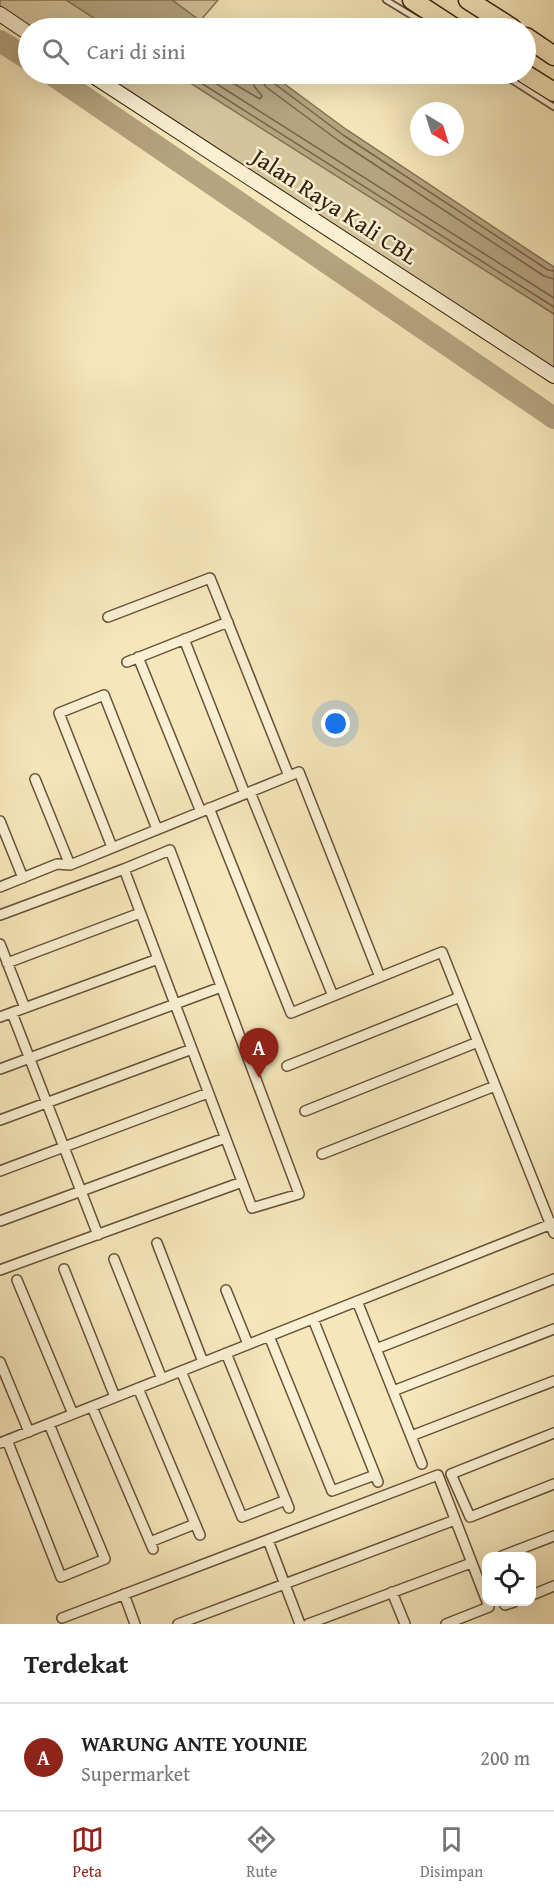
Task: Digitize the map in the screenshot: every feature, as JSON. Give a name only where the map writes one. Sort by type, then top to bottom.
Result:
[{"type":"highway","points":[[412,0],[440,18]]},
{"type":"highway","points":[[468,0],[496,18]]},
{"type":"highway","points":[[536,45],[554,56]]},
{"type":"highway","points":[[536,81],[554,92]]},
{"type":"main road","points":[[0,14],[18,26]]},
{"type":"main road","name":"Jalan Raya Kali CBL","points":[[105,84],[554,376]]},
{"type":"street","points":[[108,617],[210,578],[289,776]]},
{"type":"street","points":[[126,662],[228,622]]},
{"type":"street","points":[[184,639],[333,996]]},
{"type":"street","points":[[49,1424],[105,1559],[61,1577],[4,1442],[248,1344],[357,1301],[553,1226],[442,952],[291,1013],[138,657]]},
{"type":"street","points":[[112,848],[59,713],[104,695],[157,829]]},
{"type":"street","points":[[0,887],[57,864],[70,865],[299,772],[380,977]]},
{"type":"street","points":[[35,779],[70,865]]},
{"type":"street","points":[[0,821],[23,878]]},
{"type":"street","points":[[0,915],[170,850],[299,1194],[252,1208],[124,869]]},
{"type":"street","points":[[7,963],[140,913]]},
{"type":"street","points":[[0,944],[25,1008]]},
{"type":"street","points":[[0,1017],[158,959]]},
{"type":"street","points":[[0,1069],[221,987]]},
{"type":"street","points":[[287,1066],[460,997]]},
{"type":"street","points":[[12,1013],[98,1235]]},
{"type":"street","points":[[305,1112],[477,1042]]},
{"type":"street","points":[[0,1120],[192,1049]]},
{"type":"street","points":[[322,1154],[495,1086]]},
{"type":"street","points":[[0,1171],[208,1094]]},
{"type":"street","points":[[0,1221],[225,1138]]},
{"type":"street","points":[[0,1270],[242,1182]]},
{"type":"street","points":[[157,1244],[203,1362]]},
{"type":"street","points":[[114,1259],[162,1379]]},
{"type":"street","points":[[64,1269],[115,1398]]},
{"type":"street","points":[[376,1349],[554,1279]]},
{"type":"street","points":[[16,1280],[73,1414]]},
{"type":"street","points":[[226,1290],[248,1344]]},
{"type":"street","points":[[357,1301],[422,1464]]},
{"type":"street","points":[[269,1336],[332,1491],[376,1478],[313,1319]]},
{"type":"street","points":[[393,1391],[554,1329]]},
{"type":"street","points":[[181,1371],[242,1517],[287,1504],[226,1353]]},
{"type":"street","points":[[0,1362],[28,1432]]},
{"type":"street","points":[[411,1436],[554,1381]]},
{"type":"street","points":[[138,1388],[200,1535]]},
{"type":"street","points":[[92,1407],[151,1546],[195,1524]]},
{"type":"street","points":[[554,1432],[451,1474],[470,1517],[554,1484]]},
{"type":"street","points":[[62,1618],[438,1475],[489,1607],[446,1624]]},
{"type":"street","points":[[178,1624],[454,1520]]},
{"type":"street","points":[[514,1552],[554,1536]]},
{"type":"street","points":[[268,1540],[300,1624]]},
{"type":"street","points":[[308,1624],[471,1563]]},
{"type":"street","points":[[536,1593],[554,1586]]},
{"type":"street","points":[[392,1592],[405,1624]]},
{"type":"street","points":[[124,1594],[135,1624]]},
{"type":"lane","points":[[386,0],[416,18]]},
{"type":"lane","points":[[518,84],[554,107]]},
{"type":"shaded area","points":[[0,0],[67,0],[95,18],[18,18],[18,23],[0,14]]},
{"type":"shaded area","points":[[172,0],[218,0],[203,18],[196,18]]},
{"type":"shaded area","points":[[105,84],[196,84],[554,314],[554,376]]},
{"type":"water","points":[[66,0],[172,0],[196,18],[94,18]]},
{"type":"water","points":[[192,84],[285,84],[347,130],[554,267],[554,314]]},
{"type":"waterway","points":[[0,41],[18,53]]},
{"type":"waterway","points":[[66,84],[554,418]]},
{"type":"place","name":"WARUNG ANTE YOUNIE","points":[[259,1078]]}]
